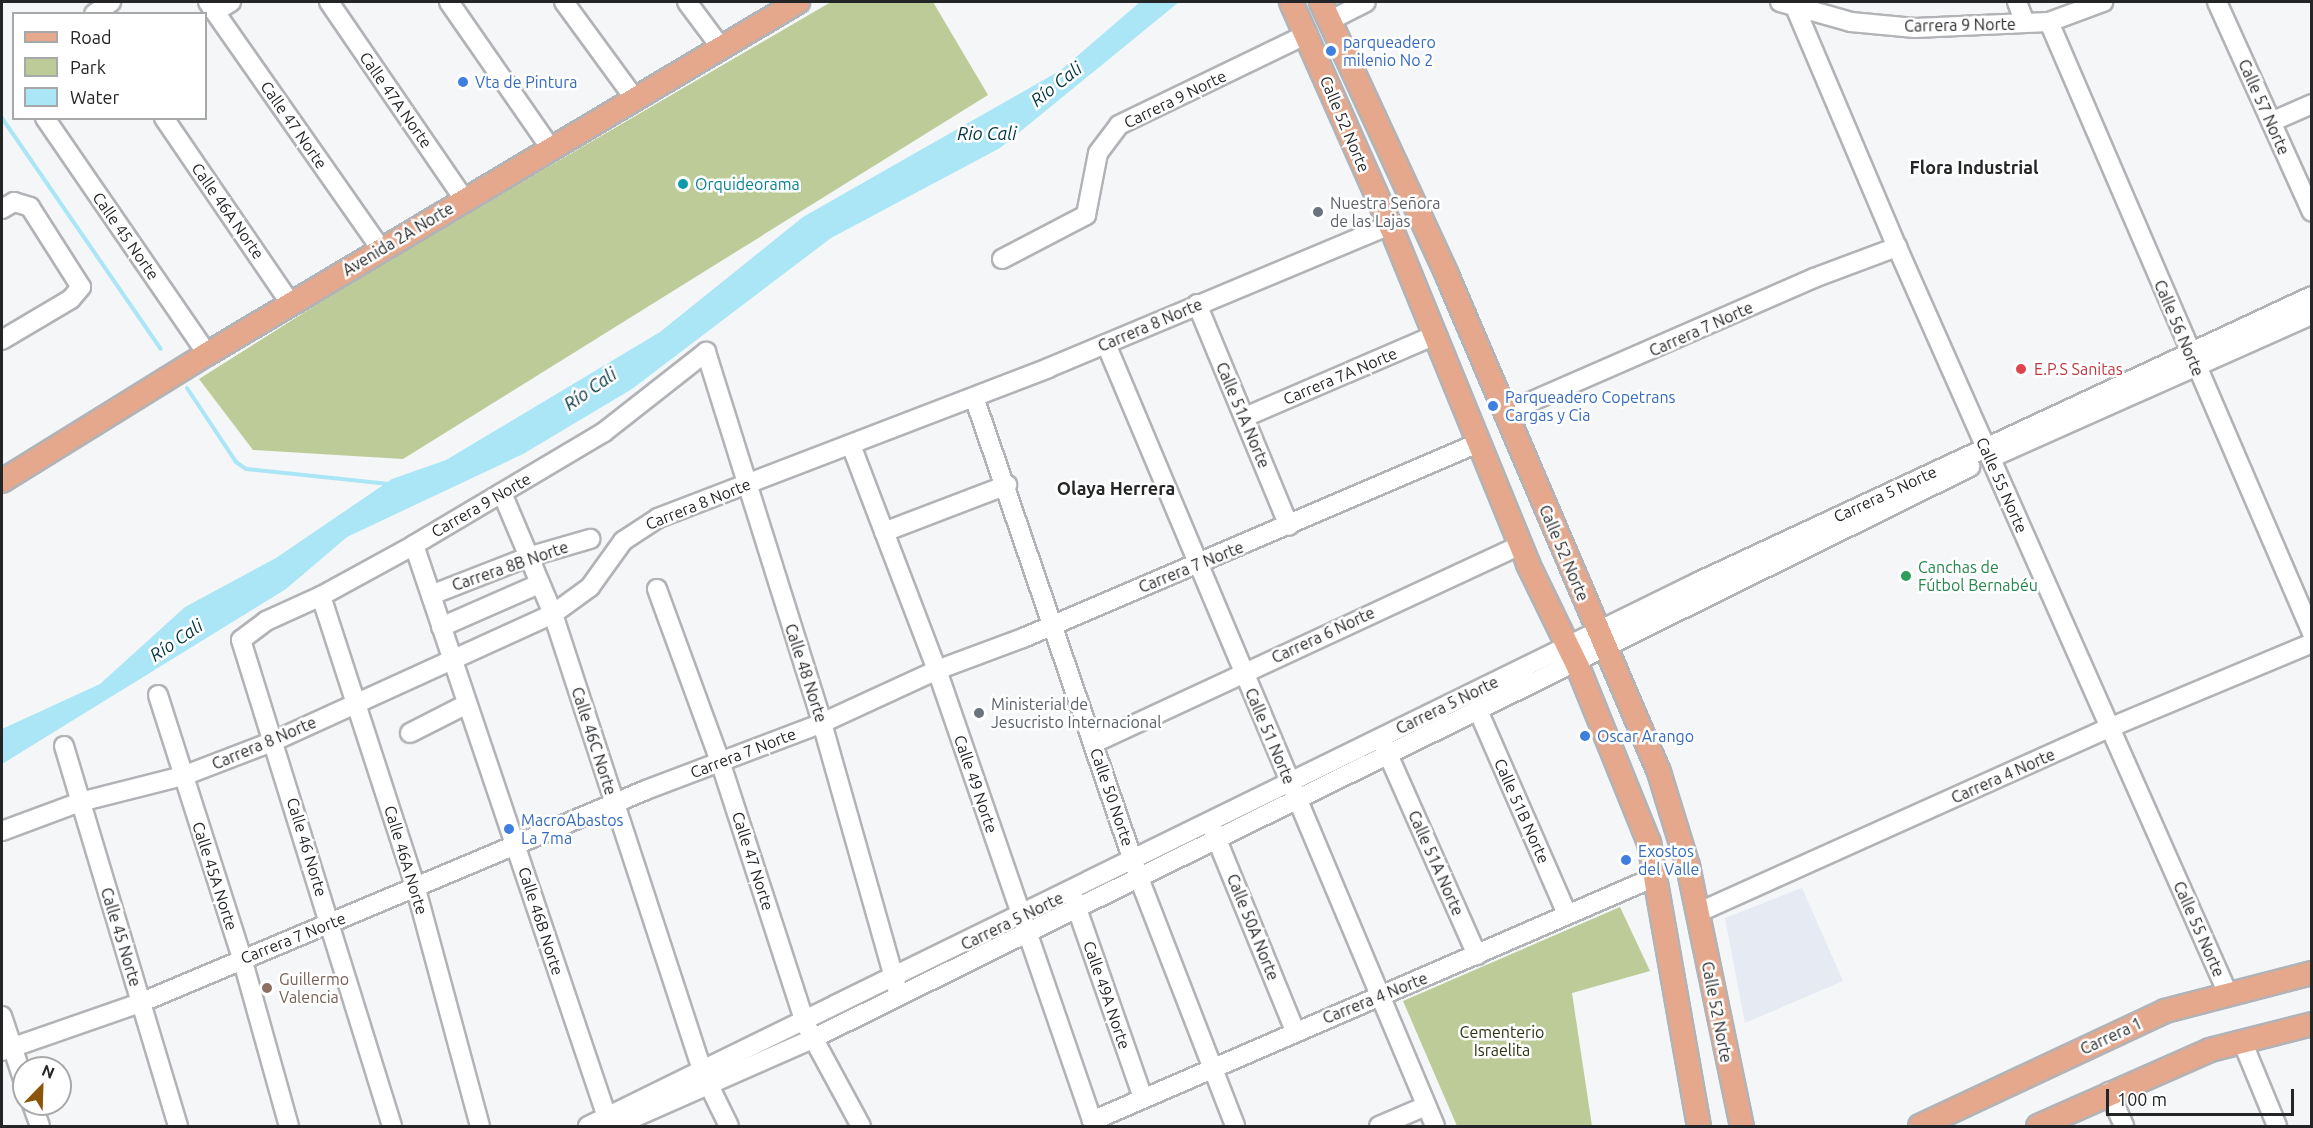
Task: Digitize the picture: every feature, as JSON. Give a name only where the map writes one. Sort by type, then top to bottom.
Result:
[{"type":"main road","name":"Avenida 2A Norte","points":[[719,44],[773,2]]},
{"type":"main road","name":"Avenida 2A Norte","points":[[2,470],[460,194],[719,44],[798,2]]},
{"type":"main road","name":"Calle 52 Norte","points":[[1291,2],[1308,34],[1359,159],[1390,225],[1524,555],[1554,611],[1621,685],[1659,772],[1676,821],[1742,1126]]},
{"type":"main road","name":"Calle 52 Norte","points":[[1326,11],[1387,151],[1447,274],[1562,549],[1623,778],[1649,843],[1657,876],[1699,1126]]},
{"type":"main road","points":[[1359,159],[1370,145],[1387,151]]},
{"type":"main road","name":"Avenida 2A Norte","points":[[2,482],[203,347]]},
{"type":"main road","points":[[1524,555],[1538,574],[1553,572],[1560,564],[1562,549]]},
{"type":"main road","points":[[1623,778],[1623,759],[1635,751],[1648,754],[1659,772]]},
{"type":"main road","name":"Carrera 1","points":[[1920,1126],[2148,1019],[2228,994],[2312,973]]},
{"type":"main road","points":[[2038,1126],[2109,1092],[2210,1050],[2312,1024]]},
{"type":"street","points":[[97,12],[111,2]]},
{"type":"street","points":[[211,7],[231,2]]},
{"type":"street","name":"Calle 47A Norte","points":[[329,2],[460,194]]},
{"type":"street","points":[[449,2],[549,144]]},
{"type":"street","points":[[564,2],[631,95]]},
{"type":"street","points":[[687,2],[719,44]]},
{"type":"street","points":[[1326,11],[1366,2]]},
{"type":"street","points":[[2017,2],[2025,23]]},
{"type":"street","name":"Carrera 9 Norte","points":[[1787,4],[1821,8],[1915,28],[2049,22],[2103,2]]},
{"type":"street","name":"Calle 57 Norte","points":[[2217,2],[2312,212]]},
{"type":"street","name":"Calle 55 Norte","points":[[1787,4],[2228,994]]},
{"type":"street","name":"Calle 47 Norte","points":[[211,7],[377,243]]},
{"type":"street","name":"Calle 56 Norte","points":[[2049,22],[2312,633]]},
{"type":"street","name":"Carrera 9 Norte","points":[[1002,259],[1086,215],[1098,153],[1119,125],[1308,34]]},
{"type":"street","points":[[2271,122],[2312,104]]},
{"type":"street","name":"Calle 45 Norte","points":[[46,120],[203,347]]},
{"type":"street","name":"Calle 46A Norte","points":[[165,120],[288,298]]},
{"type":"street","points":[[2,209],[14,202],[30,207],[81,287],[71,299],[2,340]]},
{"type":"street","name":"Carrera 8 Norte","points":[[2,831],[80,802],[183,776],[274,741],[355,702],[452,662],[553,614],[590,586],[623,541],[637,529],[746,483],[851,445],[1106,344],[1390,225]]},
{"type":"street","name":"Carrera 7 Norte","points":[[1505,413],[1814,278],[1897,247]]},
{"type":"street","name":"Carrera 5 Norte","points":[[2194,361],[2312,296]]},
{"type":"street","name":"Calle 51A Norte","points":[[1197,304],[1289,526]]},
{"type":"street","name":"Carrera 5 Norte","points":[[588,1126],[611,1124],[809,1031],[1137,870],[1383,745],[1987,452],[2194,361],[2312,315]]},
{"type":"street","name":"Carrera 7A Norte","points":[[1245,417],[1435,335]]},
{"type":"street","name":"Calle 51 Norte","points":[[1106,344],[1196,565],[1294,790],[1379,998],[1435,1126]]},
{"type":"street","name":"Carrera 9 Norte","points":[[243,637],[266,621],[321,596],[414,545],[604,432],[706,352]]},
{"type":"street","name":"Calle 48 Norte","points":[[706,352],[822,723],[897,987]]},
{"type":"street","name":"Calle 50 Norte","points":[[974,397],[1007,485],[1137,870],[1235,1126]]},
{"type":"street","name":"Carrera 7 Norte","points":[[7,1049],[141,1003],[242,958],[416,889],[615,803],[822,723],[937,670],[1054,625],[1479,443]]},
{"type":"street","name":"Calle 49 Norte","points":[[851,445],[937,670],[1093,1124]]},
{"type":"street","points":[[884,532],[1007,485]]},
{"type":"street","name":"Calle 46C Norte","points":[[502,493],[553,614],[706,1078],[729,1126]]},
{"type":"street","name":"Carrera 8B Norte","points":[[430,595],[528,556],[590,539]]},
{"type":"street","name":"Calle 46B Norte","points":[[414,545],[611,1124]]},
{"type":"street","name":"Carrera 6 Norte","points":[[1094,743],[1243,672],[1524,555]]},
{"type":"street","points":[[441,627],[539,584]]},
{"type":"street","name":"Calle 47 Norte","points":[[657,589],[720,761],[809,1031],[861,1126]]},
{"type":"street","name":"Calle 46A Norte","points":[[321,596],[416,889],[480,1126]]},
{"type":"street","name":"Calle 46 Norte","points":[[243,637],[241,644],[274,741],[392,1126]]},
{"type":"street","name":"Carrera 4 Norte","points":[[1697,913],[2109,728],[2312,643]]},
{"type":"street","name":"Carrera 5 Norte","points":[[1383,745],[1477,708],[1586,646]]},
{"type":"street","name":"Calle 45A Norte","points":[[158,695],[242,958],[290,1126]]},
{"type":"street","points":[[410,733],[467,704]]},
{"type":"street","name":"Calle 51B Norte","points":[[1477,708],[1567,914]]},
{"type":"street","name":"Calle 51A Norte","points":[[1383,745],[1477,955]]},
{"type":"street","name":"Calle 45 Norte","points":[[64,746],[178,1126]]},
{"type":"street","name":"Calle 50A Norte","points":[[1214,831],[1295,1031]]},
{"type":"street","name":"Carrera 4 Norte","points":[[1093,1124],[1143,1098],[1295,1031],[1379,998],[1657,876]]},
{"type":"street","name":"Calle 49A Norte","points":[[1074,900],[1143,1098]]},
{"type":"street","points":[[2,1016],[7,1049]]},
{"type":"street","points":[[2242,1041],[2277,1126]]},
{"type":"street","points":[[2109,1092],[2124,1126]]},
{"type":"street","points":[[1379,1126],[1426,1106]]},
{"type":"shaded area","points":[[1802,888],[1843,981],[1745,1023],[1725,918]]},
{"type":"green space","name":"Orquideorama","points":[[831,2],[933,2],[988,95],[403,459],[253,450],[199,379],[368,272]]},
{"type":"green space","name":"Cementerio Israelita","points":[[1620,907],[1650,971],[1572,993],[1592,1126],[1457,1126],[1403,1001]]},
{"type":"water","name":"Rio Cali","points":[[1140,2],[1179,2],[1000,148],[831,238],[632,389],[523,454],[347,537],[286,589],[2,764],[2,729],[100,684],[185,607],[276,558],[392,479],[446,460],[660,332],[803,217],[1061,70]]},
{"type":"waterway","points":[[2,118],[161,349]]},
{"type":"waterway","points":[[187,388],[236,462],[246,469],[389,484]]},
{"type":"place","name":"parqueadero milenio No 2","points":[[1331,51]]},
{"type":"place","name":"Vta de Pintura","points":[[463,82]]},
{"type":"place","name":"Orquideorama","points":[[683,184]]},
{"type":"place","name":"Nuestra Señora de las Lajas","points":[[1318,212]]},
{"type":"place","name":"E.P.S Sanitas","points":[[2021,369]]},
{"type":"place","name":"Parqueadero Copetrans Cargas y Cia","points":[[1493,406]]},
{"type":"place","name":"Canchas de Fútbol Bernabéu","points":[[1906,576]]},
{"type":"place","name":"Ministerial de Jesucristo Internacional","points":[[979,713]]},
{"type":"place","name":"Oscar Arango","points":[[1585,736]]},
{"type":"place","name":"MacroAbastos La 7ma","points":[[509,829]]},
{"type":"place","name":"Exostos del Valle","points":[[1626,860]]},
{"type":"place","name":"Guillermo Valencia","points":[[267,988]]},
{"type":"district","name":"Flora Industrial","points":[[1974,167]]},
{"type":"district","name":"Olaya Herrera","points":[[1116,488]]},
{"type":"water label","name":"Río Cali","points":[[1056,84]]},
{"type":"water label","name":"Río Cali","points":[[590,389]]},
{"type":"water label","name":"Río Cali","points":[[176,640]]}]
